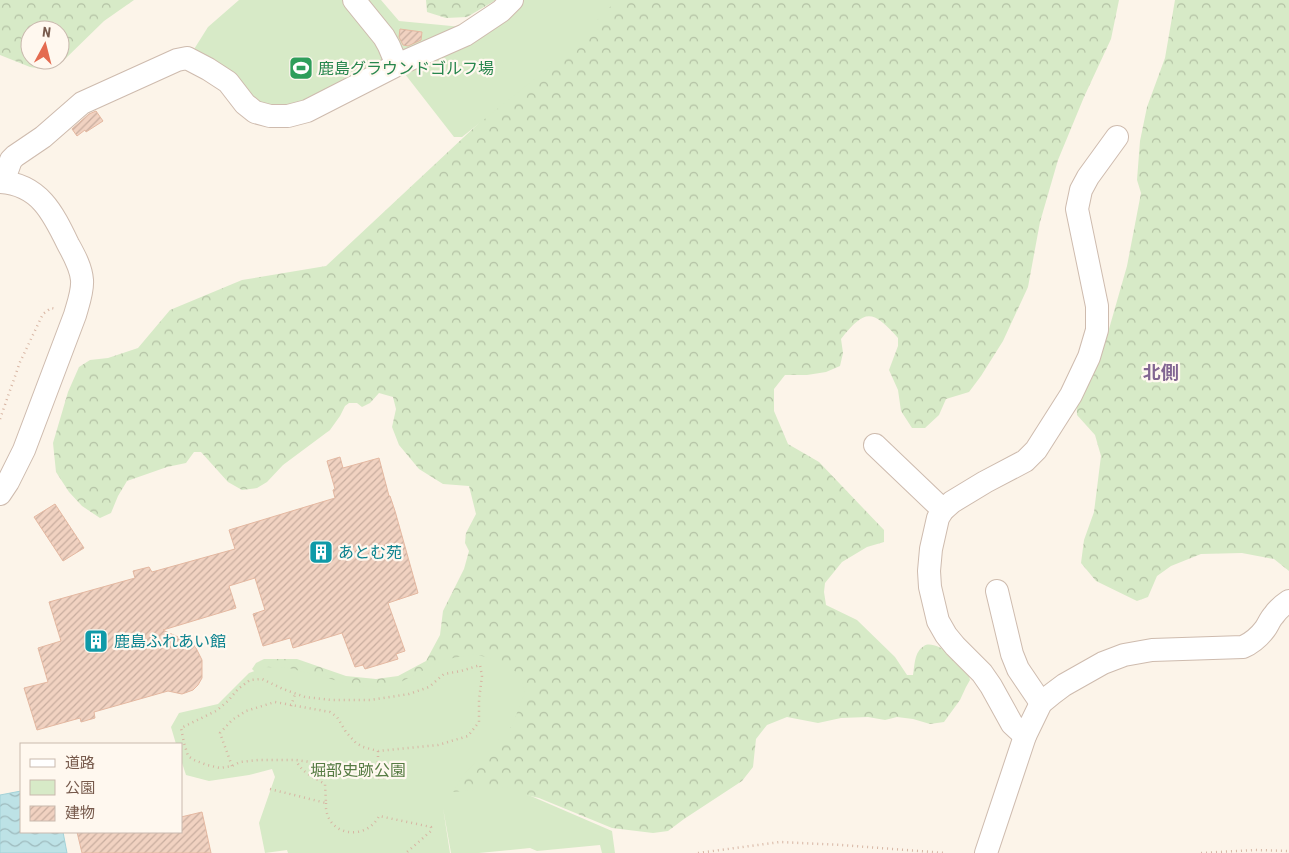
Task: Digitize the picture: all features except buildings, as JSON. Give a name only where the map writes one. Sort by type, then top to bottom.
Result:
[{"type":"street","points":[[354,0],[384,37],[397,65]]},
{"type":"street","points":[[0,494],[24,450],[75,315],[82,281],[78,262],[47,206],[38,196],[15,184],[1,182],[11,160],[15,156],[43,137],[82,103],[182,58],[193,60],[228,82],[245,104],[255,112],[278,117],[296,115],[397,65],[465,35],[512,0]]},
{"type":"street","points":[[1025,736],[1012,724],[982,673],[955,646],[938,621],[930,587],[929,571],[935,528],[943,510],[952,502],[1025,461],[1036,450],[1071,395],[1086,364],[1097,330],[1097,306],[1077,208],[1081,190],[1088,177],[1117,137]]},
{"type":"street","points":[[875,446],[943,510]]},
{"type":"street","points":[[997,591],[1012,654],[1018,669],[1041,703]]},
{"type":"street","points":[[986,853],[1025,736],[1041,703],[1064,685],[1124,655],[1152,650],[1243,647],[1257,638],[1265,629],[1272,616],[1289,600]]},
{"type":"path","points":[[0,419],[20,362],[44,314],[51,308],[75,315]]},
{"type":"path","points":[[232,766],[220,733],[232,720],[246,711],[275,702],[330,712],[337,717],[346,732],[356,742],[363,747],[378,751],[438,745],[468,736],[479,722],[482,676],[480,665],[444,674],[429,687],[410,694],[370,700],[332,700],[305,697],[262,679],[250,680],[216,711],[181,728],[188,756],[207,765],[220,768],[232,766],[240,762],[258,760],[296,760],[362,768],[372,776],[382,779],[385,776],[385,772],[378,770]]},
{"type":"path","points":[[291,706],[295,694]]},
{"type":"path","points":[[377,776],[378,751]]},
{"type":"path","points":[[296,760],[299,767],[325,784],[328,818],[342,830],[350,832],[365,831],[380,816],[431,827],[431,832],[406,853]]},
{"type":"path","points":[[270,789],[326,803]]},
{"type":"path","points":[[698,853],[780,842],[945,853]]},
{"type":"path","points":[[1201,853],[1255,850],[1289,851]]},
{"type":"green space","points":[[0,0],[134,0],[104,21],[70,54],[70,20],[20,20],[20,63],[0,55]]},
{"type":"green space","name":"鹿島グラウンドゴルフ場","points":[[239,0],[381,0],[399,21],[462,27],[503,0],[617,0],[551,66],[462,137],[454,137],[401,69],[271,114],[191,54],[208,27]]},
{"type":"green space","points":[[426,0],[496,0],[467,17],[446,18],[427,12]]},
{"type":"green space","points":[[588,0],[1119,0],[1111,39],[1058,160],[1040,222],[1028,287],[1003,341],[969,392],[946,399],[939,415],[925,428],[912,428],[901,411],[898,390],[889,370],[898,346],[898,338],[882,322],[869,316],[856,322],[841,339],[843,353],[840,366],[826,372],[807,375],[785,375],[774,389],[774,411],[788,444],[819,462],[884,530],[884,542],[867,547],[842,562],[825,583],[826,605],[857,620],[895,657],[907,675],[913,675],[918,652],[924,646],[934,645],[953,656],[968,670],[970,680],[960,700],[944,722],[930,724],[897,717],[885,720],[868,717],[841,718],[818,723],[787,717],[767,725],[756,739],[753,767],[742,781],[668,831],[653,833],[612,828],[539,798],[501,789],[453,799],[252,669],[256,663],[264,659],[297,659],[346,676],[376,679],[398,676],[426,661],[440,635],[443,611],[464,569],[469,551],[465,543],[466,533],[476,514],[469,486],[443,484],[419,469],[399,445],[392,427],[396,409],[393,397],[379,393],[370,403],[362,407],[357,403],[349,403],[345,406],[330,430],[283,465],[267,482],[257,488],[242,490],[228,482],[201,452],[194,452],[186,463],[167,467],[127,481],[111,513],[100,518],[82,506],[69,492],[56,472],[53,443],[68,392],[79,367],[90,360],[108,358],[138,348],[170,310],[242,280],[326,266],[554,53]]},
{"type":"green space","points":[[1175,0],[1289,0],[1289,571],[1274,559],[1242,553],[1201,554],[1171,566],[1157,576],[1148,597],[1137,601],[1096,581],[1081,563],[1084,540],[1094,512],[1101,456],[1095,435],[1077,415],[1076,391],[1109,329],[1127,266],[1141,193],[1137,180],[1140,141],[1147,107],[1165,58]]},
{"type":"green space","name":"堀部史跡公園","points":[[474,654],[493,659],[521,676],[525,692],[512,726],[464,774],[453,792],[510,787],[612,831],[615,853],[602,853],[600,845],[537,851],[530,848],[479,853],[451,853],[443,808],[450,853],[288,853],[287,850],[265,853],[259,823],[275,777],[272,769],[249,775],[209,781],[186,775],[182,763],[182,743],[176,743],[171,727],[179,713],[218,704],[249,673],[265,667],[289,668],[368,687],[395,685],[443,660]]},
{"type":"water","points":[[20,791],[20,833],[63,833],[67,853],[0,853],[0,795]]},
{"type":"place","name":"鹿島グラウンドゴルフ場","points":[[301,68]]},
{"type":"place","name":"あとむ苑","points":[[321,552]]},
{"type":"place","name":"鹿島ふれあい館","points":[[96,641]]},
{"type":"district","name":"北側","points":[[1161,372]]}]
